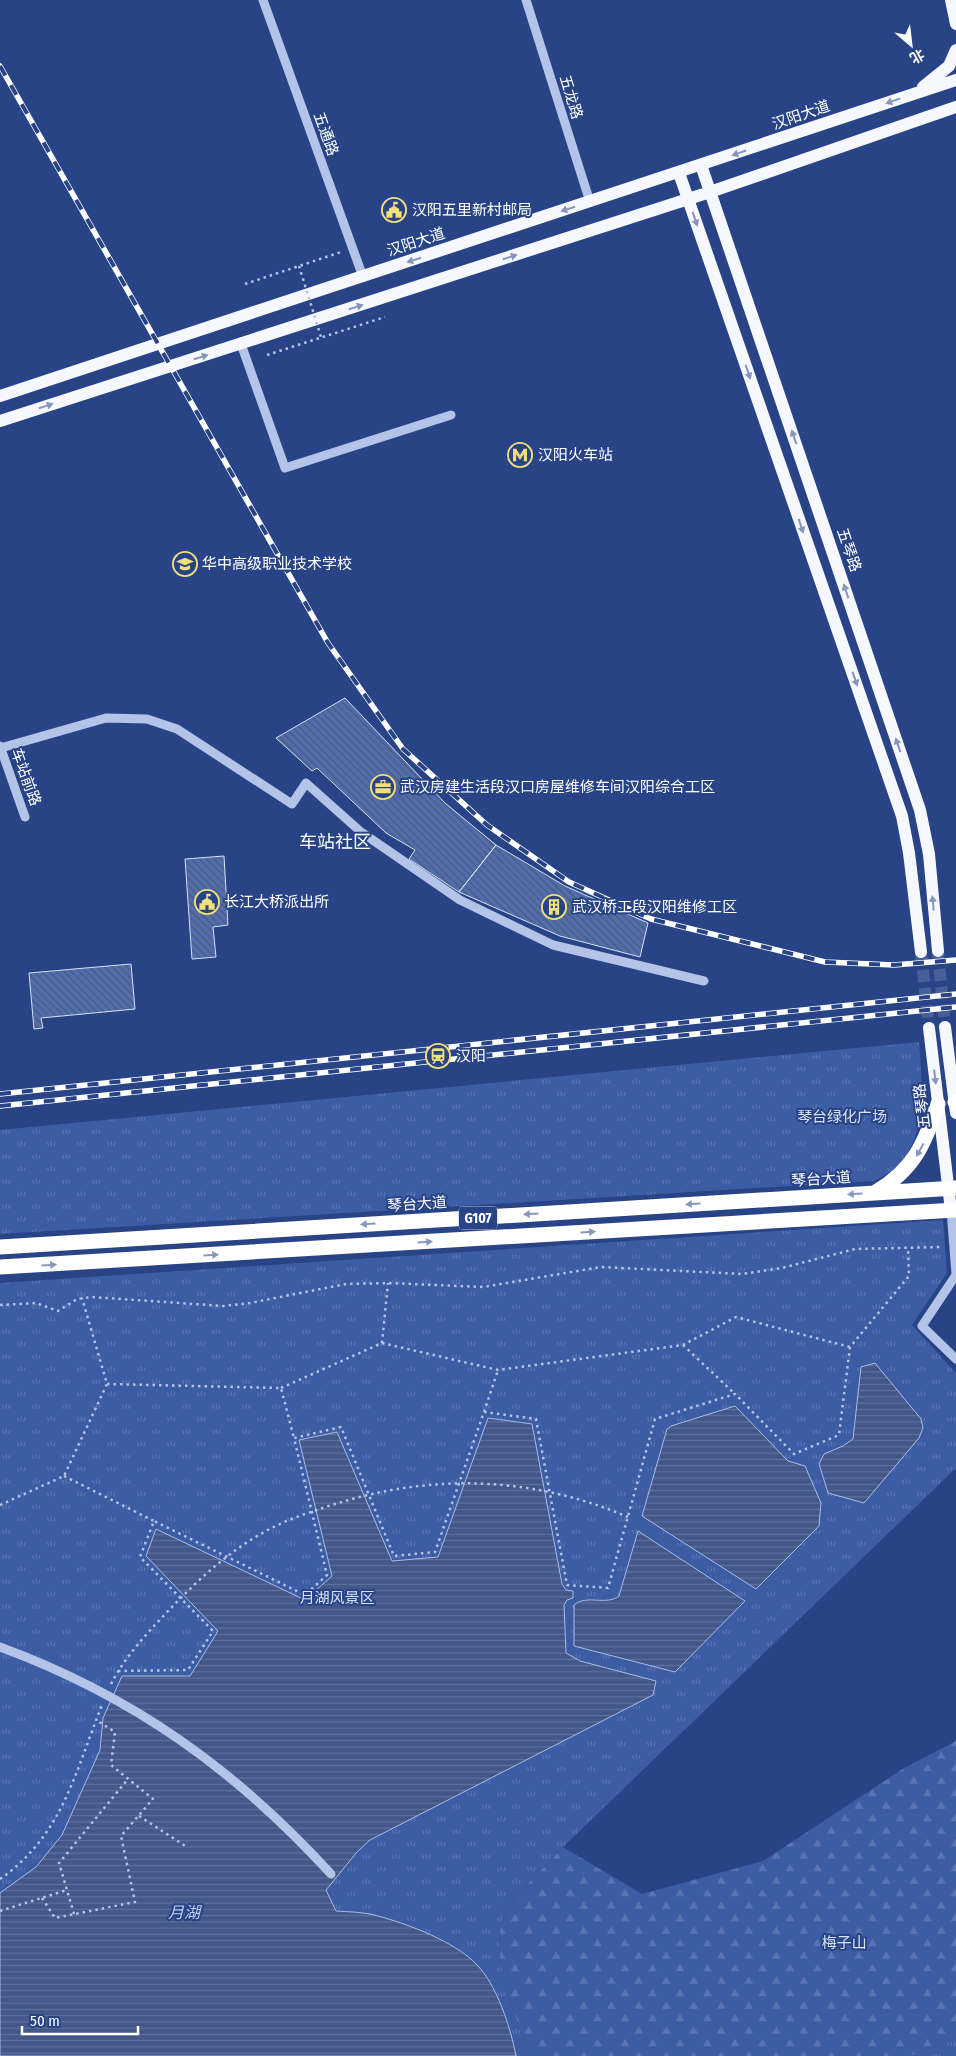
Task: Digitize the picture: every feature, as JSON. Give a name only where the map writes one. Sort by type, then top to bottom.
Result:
[{"type":"highway","points":[[876,1193],[898,1178],[914,1161],[926,1137],[938,1104]]},
{"type":"highway","name":"琴台大道","points":[[0,1247],[952,1189]]},
{"type":"highway","name":"G107","points":[[0,1267],[953,1210]]},
{"type":"main road","points":[[951,0],[956,24]]},
{"type":"main road","points":[[912,95],[949,66],[956,50]]},
{"type":"main road","name":"汉阳大道","points":[[0,396],[956,80]]},
{"type":"main road","points":[[0,421],[710,192],[956,107]]},
{"type":"main road","name":"五琴路","points":[[701,165],[920,810],[927,839],[938,951]]},
{"type":"main road","points":[[679,173],[896,796],[906,834],[921,952]]},
{"type":"main road","points":[[946,1027],[956,1106]]},
{"type":"main road","name":"五琴路","points":[[929,1028],[938,1104],[952,1189],[953,1210]]},
{"type":"street","name":"五通路","points":[[263,0],[363,277]]},
{"type":"street","name":"五龙路","points":[[526,0],[590,202]]},
{"type":"street","points":[[241,344],[286,468],[451,416]]},
{"type":"street","points":[[0,747],[106,718],[147,719],[177,730],[292,804],[306,783],[361,832],[460,900],[545,941],[574,950],[704,981]]},
{"type":"street","name":"车站前路","points":[[0,747],[26,817]]},
{"type":"street","points":[[953,1210],[956,1274],[922,1326],[956,1359]]},
{"type":"street","points":[[0,1647],[107,1696],[170,1732],[225,1772],[284,1823],[331,1874]]},
{"type":"path","points":[[245,284],[348,250]]},
{"type":"path","points":[[299,266],[322,337]]},
{"type":"path","points":[[267,355],[385,317]]},
{"type":"path","points":[[0,1305],[36,1302],[58,1311],[82,1298],[223,1306],[250,1303],[346,1284],[388,1283],[483,1288],[601,1267],[742,1274],[782,1268],[845,1251],[954,1246]]},
{"type":"path","points":[[683,1345],[794,1454],[839,1435],[850,1347],[909,1276],[908,1248]]},
{"type":"path","points":[[382,1343],[388,1283]]},
{"type":"path","points":[[0,1505],[64,1476],[106,1384],[82,1298]]},
{"type":"path","points":[[106,1384],[281,1388],[382,1343],[498,1370],[683,1345],[736,1317],[850,1347]]},
{"type":"path","points":[[294,1438],[341,1427],[394,1556],[435,1552],[498,1370]]},
{"type":"path","points":[[64,1476],[305,1595],[327,1575],[281,1388]]},
{"type":"path","points":[[484,1412],[536,1419],[567,1585],[608,1588],[655,1419],[735,1394]]},
{"type":"path","points":[[0,1879],[34,1850],[54,1822],[70,1792],[96,1720],[118,1671],[148,1632],[221,1560],[270,1529],[312,1511],[368,1494],[417,1484],[459,1482],[550,1492],[604,1506],[628,1517]]},
{"type":"path","points":[[118,1671],[188,1670],[213,1631],[182,1597],[140,1557],[154,1521]]},
{"type":"path","points":[[42,1898],[55,1918],[135,1902],[121,1836],[153,1799],[111,1765],[115,1732],[96,1720]]},
{"type":"path","points":[[74,1914],[59,1863],[128,1779]]},
{"type":"path","points":[[139,1816],[187,1846]]},
{"type":"path","points":[[0,1911],[67,1890]]},
{"type":"green space","name":"琴台绿化广场","points":[[919,1042],[922,1082],[921,1102],[919,1122],[914,1141],[905,1157],[892,1171],[873,1181],[0,1234],[0,1130]]},
{"type":"green space","name":"月湖风景区","points":[[943,1220],[947,1273],[912,1325],[956,1373],[956,1468],[563,1847],[509,1907],[502,1922],[499,1940],[500,1961],[511,2004],[533,2056],[0,2056],[0,1283]]},
{"type":"green space","name":"梅子山","points":[[956,1741],[956,2036],[911,2056],[533,2056],[518,2024],[504,1982],[499,1940],[502,1922],[509,1907],[563,1847],[642,1894],[763,1861],[904,1768]]},
{"type":"green space","points":[[956,2036],[956,2056],[911,2056]]},
{"type":"water","points":[[875,1363],[921,1419],[923,1428],[919,1438],[864,1503],[828,1493],[819,1464],[824,1454],[843,1446],[853,1439],[861,1367]]},
{"type":"water","points":[[735,1406],[788,1461],[805,1466],[821,1503],[819,1526],[756,1589],[642,1516],[667,1429],[671,1426]]},
{"type":"water","name":"月湖","points":[[488,1418],[532,1424],[562,1584],[566,1590],[573,1591],[573,1598],[567,1600],[564,1605],[566,1653],[580,1661],[656,1681],[653,1695],[370,1840],[357,1852],[326,1890],[336,1911],[368,1914],[403,1924],[444,1941],[468,1957],[484,1974],[497,1995],[511,2033],[516,2056],[0,2056],[0,1893],[36,1867],[62,1835],[100,1750],[103,1718],[122,1676],[190,1676],[218,1631],[146,1556],[156,1529],[305,1600],[332,1576],[299,1440],[337,1432],[392,1561],[438,1557]]},
{"type":"water","points":[[638,1531],[745,1601],[675,1672],[574,1646],[574,1605],[585,1600],[608,1600],[619,1596]]},
{"type":"building","name":"武汉房建生活段汉口房屋维修车间汉阳综合工区","points":[[345,698],[445,803],[496,845],[459,892],[409,859],[415,850],[386,833],[317,768],[312,771],[276,738]]},
{"type":"building","name":"武汉桥工段汉阳维修工区","points":[[496,845],[565,886],[648,923],[640,957],[560,936],[459,892]]},
{"type":"building","name":"长江大桥派出所","points":[[224,856],[228,925],[213,927],[216,957],[192,959],[185,859]]},
{"type":"building","points":[[131,964],[135,1009],[41,1018],[43,1028],[34,1029],[29,973]]},
{"type":"tunnel","points":[[938,951],[945,1027]]},
{"type":"tunnel","points":[[921,952],[929,1028]]},
{"type":"railway","points":[[0,66],[328,643],[403,749],[487,825],[569,882],[651,919],[825,962],[894,965],[956,960]]},
{"type":"railway","points":[[0,1094],[956,994]]},
{"type":"railway","points":[[0,1106],[956,1007]]},
{"type":"place","name":"汉阳五里新村邮局","points":[[394,210]]},
{"type":"place","name":"汉阳火车站","points":[[520,455]]},
{"type":"place","name":"华中高级职业技术学校","points":[[185,564]]},
{"type":"place","name":"武汉房建生活段汉口房屋维修车间汉阳综合工区","points":[[383,787]]},
{"type":"place","name":"长江大桥派出所","points":[[207,902]]},
{"type":"place","name":"武汉桥工段汉阳维修工区","points":[[554,907]]},
{"type":"place","name":"汉阳","points":[[438,1056]]},
{"type":"district","name":"车站社区","points":[[335,842]]}]
